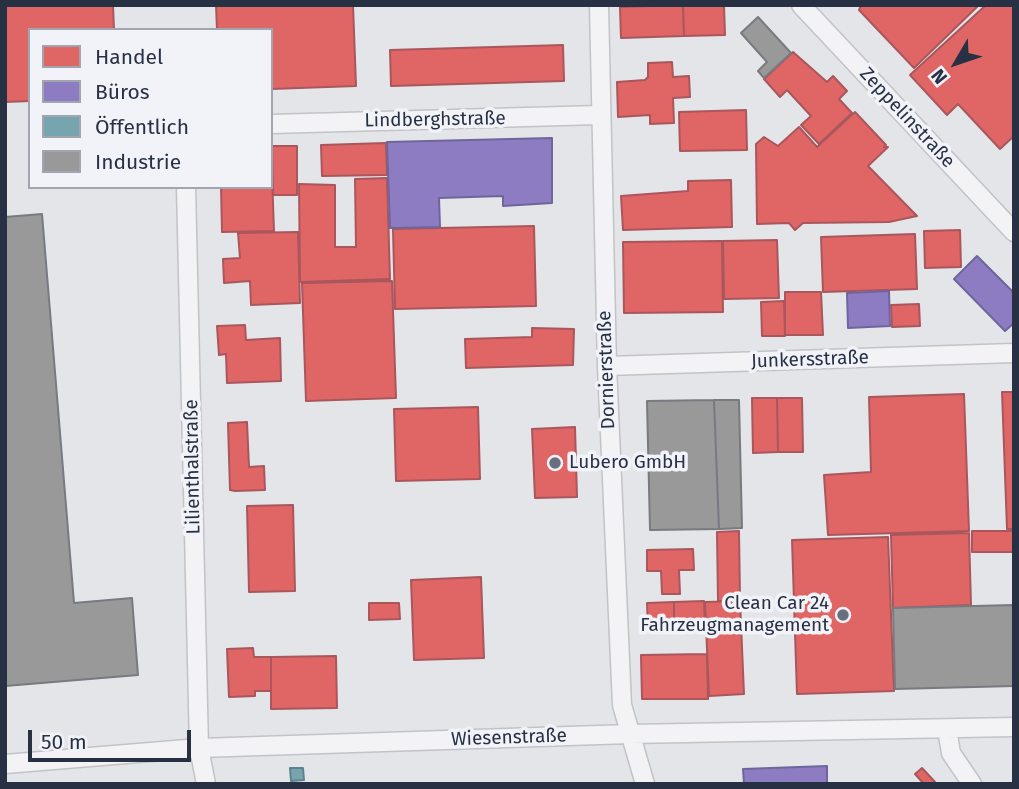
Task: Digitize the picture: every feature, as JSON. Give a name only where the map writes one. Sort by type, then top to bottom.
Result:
[{"type":"street","name":"Dornierstraße","points":[[599,5],[599,115],[607,366],[622,705],[645,784]]},
{"type":"street","name":"Zeppelinstraße","points":[[800,5],[1014,232]]},
{"type":"street","name":"Lindberghstraße","points":[[273,124],[599,115]]},
{"type":"street","name":"Lilienthalstraße","points":[[186,189],[200,748],[206,784]]},
{"type":"street","name":"Junkersstraße","points":[[607,366],[1014,353]]},
{"type":"street","name":"Wiesenstraße","points":[[5,764],[200,748],[630,734],[1014,727]]},
{"type":"street","points":[[947,729],[951,753],[972,784]]},
{"type":"building: Handel","points":[[5,5],[113,5],[114,28],[28,28],[28,101],[5,102]]},
{"type":"building: Handel","points":[[216,5],[353,5],[356,86],[273,89],[273,28],[217,28]]},
{"type":"building: Handel","points":[[683,5],[684,36],[621,38],[620,7]]},
{"type":"building: Handel","points":[[683,5],[724,5],[725,35],[684,36]]},
{"type":"building: Handel","points":[[861,5],[979,5],[914,68],[859,10]]},
{"type":"building: Handel","points":[[986,5],[1014,5],[1014,136],[1000,149],[958,104],[947,115],[910,75]]},
{"type":"building: Handel","points":[[563,45],[564,81],[391,86],[390,50]]},
{"type":"building: Handel","points":[[793,52],[827,82],[833,76],[847,91],[839,99],[852,113],[819,144],[801,125],[811,116],[787,90],[780,97],[764,79]]},
{"type":"building: Handel","points":[[672,62],[673,77],[689,76],[690,97],[673,98],[674,123],[650,124],[650,115],[618,117],[617,82],[645,80],[648,77],[648,63]]},
{"type":"building: Handel","points":[[746,110],[747,150],[680,151],[679,112]]},
{"type":"building: Handel","points":[[855,112],[886,145],[884,147],[888,147],[868,166],[917,216],[889,222],[803,223],[795,230],[789,223],[757,224],[756,144],[764,137],[778,146],[799,127],[817,147]]},
{"type":"building: Handel","points":[[386,143],[387,175],[322,176],[321,145]]},
{"type":"building: Handel","points":[[273,146],[297,146],[297,195],[273,195]]},
{"type":"building: Handel","points":[[387,178],[390,279],[300,282],[299,184],[335,185],[335,247],[356,247],[355,179]]},
{"type":"building: Handel","points":[[731,180],[732,227],[623,230],[621,196],[688,191],[688,181]]},
{"type":"building: Handel","points":[[221,189],[272,189],[274,231],[222,232]]},
{"type":"building: Handel","points":[[534,226],[536,306],[395,309],[393,229]]},
{"type":"building: Handel","points":[[960,230],[961,267],[925,268],[924,231]]},
{"type":"building: Handel","points":[[298,232],[300,303],[251,305],[250,281],[224,283],[223,259],[240,258],[238,233]]},
{"type":"building: Handel","points":[[915,234],[917,289],[823,292],[821,237]]},
{"type":"building: Handel","points":[[777,240],[779,298],[724,299],[723,241]]},
{"type":"building: Handel","points":[[722,241],[723,312],[624,313],[623,242]]},
{"type":"building: Handel","points":[[392,281],[396,398],[306,401],[302,283]]},
{"type":"building: Handel","points":[[785,292],[821,292],[823,335],[785,335]]},
{"type":"building: Handel","points":[[784,301],[785,336],[762,336],[761,302]]},
{"type":"building: Handel","points":[[919,304],[920,326],[892,327],[891,305]]},
{"type":"building: Handel","points":[[245,325],[246,340],[280,338],[281,381],[227,383],[226,354],[219,355],[217,326]]},
{"type":"building: Handel","points":[[532,328],[574,329],[573,365],[466,368],[465,339],[532,337]]},
{"type":"building: Handel","points":[[1002,392],[1014,392],[1014,529],[1007,529]]},
{"type":"building: Handel","points":[[964,394],[969,531],[828,535],[824,475],[871,472],[869,397]]},
{"type":"building: Handel","points":[[752,398],[777,398],[778,452],[753,453]]},
{"type":"building: Handel","points":[[777,398],[802,398],[803,452],[778,452]]},
{"type":"building: Handel","points":[[478,407],[480,479],[396,481],[394,409]]},
{"type":"building: Handel","points":[[247,422],[249,467],[264,466],[265,490],[230,490],[228,423]]},
{"type":"building: Handel","name":"Lubero GmbH","points":[[575,427],[577,497],[535,498],[532,429]]},
{"type":"building: Handel","points":[[293,505],[295,591],[249,592],[247,506]]},
{"type":"building: Handel","points":[[739,531],[740,600],[718,601],[717,532]]},
{"type":"building: Handel","points":[[972,531],[1014,531],[1013,552],[972,552]]},
{"type":"building: Handel","points":[[969,533],[971,605],[893,608],[891,535]]},
{"type":"building: Handel","name":"Clean Car 24 Fahrzeugmanagement","points":[[888,537],[894,691],[797,694],[792,540]]},
{"type":"building: Handel","points":[[693,549],[694,570],[679,570],[680,594],[662,594],[661,571],[647,571],[647,550]]},
{"type":"building: Handel","points":[[481,577],[484,658],[414,660],[411,580]]},
{"type":"building: Handel","points":[[704,601],[705,629],[674,630],[674,602]]},
{"type":"building: Handel","points":[[740,601],[744,694],[709,696],[705,602]]},
{"type":"building: Handel","points":[[674,602],[674,630],[648,630],[647,603]]},
{"type":"building: Handel","points":[[369,603],[399,603],[400,619],[369,620]]},
{"type":"building: Handel","points":[[253,648],[254,657],[271,657],[271,691],[255,691],[255,696],[229,697],[227,649]]},
{"type":"building: Handel","points":[[707,654],[708,699],[642,699],[641,655]]},
{"type":"building: Handel","points":[[336,656],[337,708],[271,709],[271,657]]},
{"type":"building: Handel","points":[[922,768],[935,782],[933,784],[924,784],[915,774]]},
{"type":"building: Büros","points":[[552,138],[552,203],[503,206],[503,196],[439,198],[440,227],[390,228],[387,142]]},
{"type":"building: Büros","points":[[977,256],[1014,293],[1014,323],[1005,331],[954,279]]},
{"type":"building: Büros","points":[[889,291],[890,326],[848,328],[847,293]]},
{"type":"building: Büros","points":[[827,766],[827,784],[744,784],[743,769]]},
{"type":"building: Öffentlich","points":[[290,768],[303,768],[304,780],[291,781]]},
{"type":"building: Industrie","points":[[758,17],[791,53],[764,78],[758,71],[767,62],[741,33]]},
{"type":"building: Industrie","points":[[42,214],[74,603],[132,598],[138,675],[5,686],[5,217]]},
{"type":"building: Industrie","points":[[714,400],[739,400],[742,528],[719,529]]},
{"type":"building: Industrie","points":[[714,400],[719,529],[650,530],[647,401]]},
{"type":"building: Industrie","points":[[1014,605],[1014,686],[895,689],[893,608]]},
{"type":"place","name":"Lubero GmbH","points":[[555,463]]},
{"type":"place","name":"Clean Car 24 Fahrzeugmanagement","points":[[843,615]]}]
